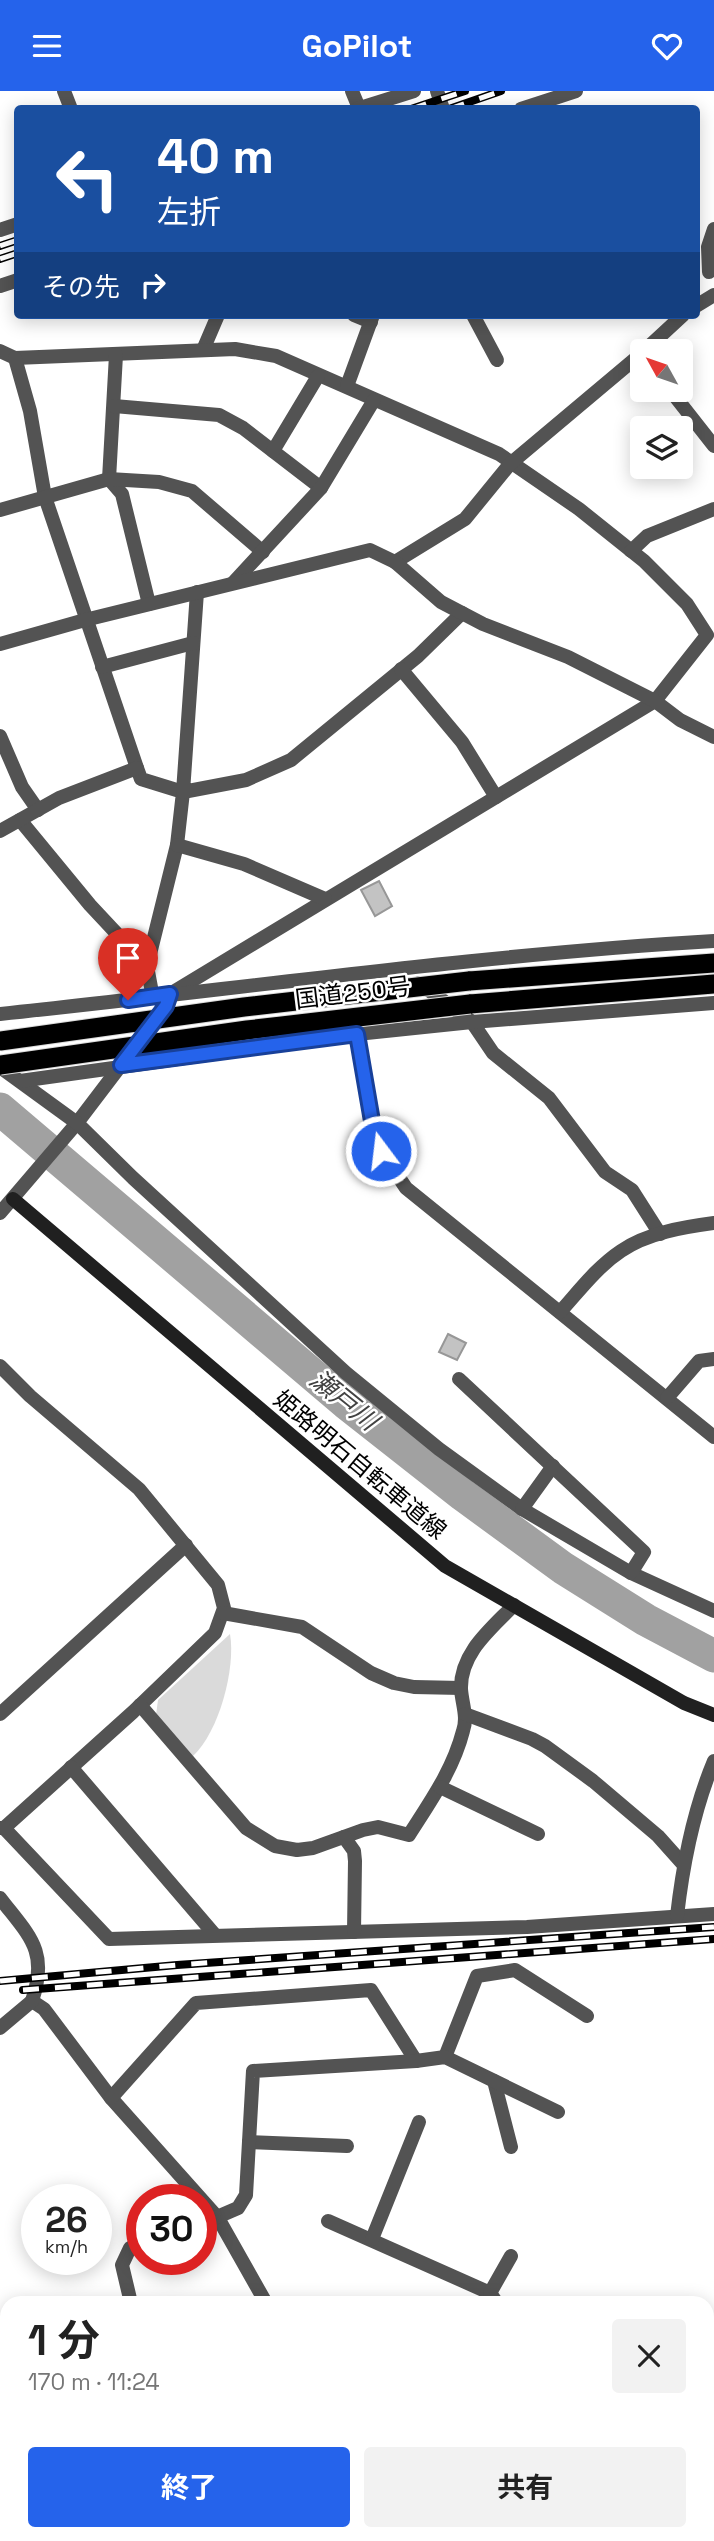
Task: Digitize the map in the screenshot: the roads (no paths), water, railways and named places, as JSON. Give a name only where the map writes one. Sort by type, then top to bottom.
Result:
[{"type":"highway","name":"国道250号","points":[[0,1041],[244,1007],[469,981],[714,963]]},
{"type":"highway","name":"国道250号","points":[[0,1066],[247,1030],[471,1013],[714,983]]},
{"type":"main road","name":"姫路明石自転車道線","points":[[16,1196],[445,1566],[684,1703],[714,1715]]},
{"type":"street","points":[[368,105],[414,91]]},
{"type":"street","points":[[538,105],[576,91]]},
{"type":"street","points":[[711,275],[708,247],[714,229]]},
{"type":"street","points":[[203,350],[216,319]]},
{"type":"street","points":[[347,386],[372,319]]},
{"type":"street","points":[[475,319],[497,360]]},
{"type":"street","points":[[658,339],[679,319]]},
{"type":"street","points":[[0,351],[15,358],[235,349],[276,356],[499,454],[579,509],[644,561],[687,604],[711,639],[654,701],[170,994],[166,1006],[77,1123],[0,1213]]},
{"type":"street","points":[[116,355],[109,479],[122,494],[149,604]]},
{"type":"street","points":[[15,358],[30,411],[46,497],[85,620],[142,779],[183,792],[246,780],[291,760],[401,669],[462,613]]},
{"type":"street","points":[[396,562],[465,519],[510,464],[630,364]]},
{"type":"street","points":[[273,451],[318,376]]},
{"type":"street","points":[[233,584],[321,488],[374,400]]},
{"type":"street","points":[[680,403],[714,446]]},
{"type":"street","points":[[114,406],[219,415],[234,422],[321,488]]},
{"type":"street","points":[[0,510],[109,479],[159,482],[192,491],[263,552]]},
{"type":"street","points":[[631,551],[647,536],[714,509]]},
{"type":"street","points":[[0,643],[370,550],[396,562],[441,602],[483,624],[568,657],[654,701],[680,720],[714,737]]},
{"type":"street","points":[[153,998],[147,966],[177,845],[197,592]]},
{"type":"street","points":[[102,667],[192,643]]},
{"type":"street","points":[[401,669],[462,742],[495,797]]},
{"type":"street","points":[[0,736],[22,787],[38,810]]},
{"type":"street","points":[[0,831],[82,788],[137,768]]},
{"type":"street","points":[[20,820],[90,905],[147,966]]},
{"type":"street","points":[[177,845],[244,864],[325,899]]},
{"type":"street","points":[[0,1014],[401,969],[714,941]]},
{"type":"street","points":[[401,969],[471,1013],[493,1053],[549,1098],[605,1172],[632,1190],[660,1234]]},
{"type":"street","points":[[20,1081],[357,1034],[471,1013],[714,1003]]},
{"type":"street","points":[[357,1034],[377,1139],[381,1151],[406,1188],[714,1437]]},
{"type":"street","points":[[0,1066],[77,1123],[132,1178],[346,1373],[439,1449],[522,1509],[631,1573],[714,1611]]},
{"type":"street","points":[[0,1189],[16,1196]]},
{"type":"street","points":[[560,1312],[595,1274],[622,1250],[679,1227],[714,1223]]},
{"type":"street","points":[[667,1398],[699,1361],[714,1359]]},
{"type":"street","points":[[0,1366],[30,1396],[139,1489],[219,1585],[224,1608],[215,1633],[140,1705],[2,1828],[109,1939],[527,1927],[714,1914]]},
{"type":"street","points":[[460,1379],[644,1552],[631,1573]]},
{"type":"street","points":[[522,1509],[553,1466]]},
{"type":"street","points":[[0,1714],[186,1545]]},
{"type":"street","points":[[140,1705],[246,1828],[275,1846],[297,1850],[313,1848],[378,1827],[409,1835],[440,1787],[465,1728],[461,1688],[466,1662],[477,1642],[514,1605]]},
{"type":"street","points":[[223,1613],[302,1627],[371,1673],[394,1683],[414,1687],[461,1688]]},
{"type":"street","points":[[465,1714],[532,1738],[545,1746],[593,1781],[649,1828],[683,1864]]},
{"type":"street","points":[[677,1916],[683,1864],[703,1787],[714,1761]]},
{"type":"street","points":[[71,1767],[215,1935]]},
{"type":"street","points":[[440,1787],[538,1834]]},
{"type":"street","points":[[344,1837],[354,1851],[354,1932]]},
{"type":"street","points":[[0,1898],[37,1948],[38,1968],[32,2001],[0,2028]]},
{"type":"street","points":[[444,2057],[477,1976],[515,1970],[587,2016]]},
{"type":"street","points":[[111,2098],[196,2003],[371,1990],[416,2061]]},
{"type":"street","points":[[32,2001],[44,2009],[111,2098],[218,2218],[262,2296]]},
{"type":"street","points":[[218,2218],[238,2208],[246,2195],[253,2071],[444,2057],[558,2112]]},
{"type":"street","points":[[494,2081],[511,2147]]},
{"type":"street","points":[[372,2239],[419,2122]]},
{"type":"street","points":[[249,2143],[347,2146]]},
{"type":"street","points":[[328,2221],[372,2239],[489,2296]]},
{"type":"street","points":[[126,2256],[122,2265],[129,2296]]},
{"type":"street","points":[[494,2296],[511,2256]]},
{"type":"waterway","name":"瀬戸川","points":[[0,1109],[346,1403],[463,1495],[563,1568],[646,1620],[714,1656]]},
{"type":"railway","points":[[423,105],[465,91]]},
{"type":"railway","points":[[461,105],[501,91]]},
{"type":"railway","points":[[0,246],[14,241]]},
{"type":"railway","points":[[0,259],[14,254]]},
{"type":"railway","points":[[0,1981],[177,1965],[714,1927]]},
{"type":"railway","points":[[23,1990],[714,1939]]}]
